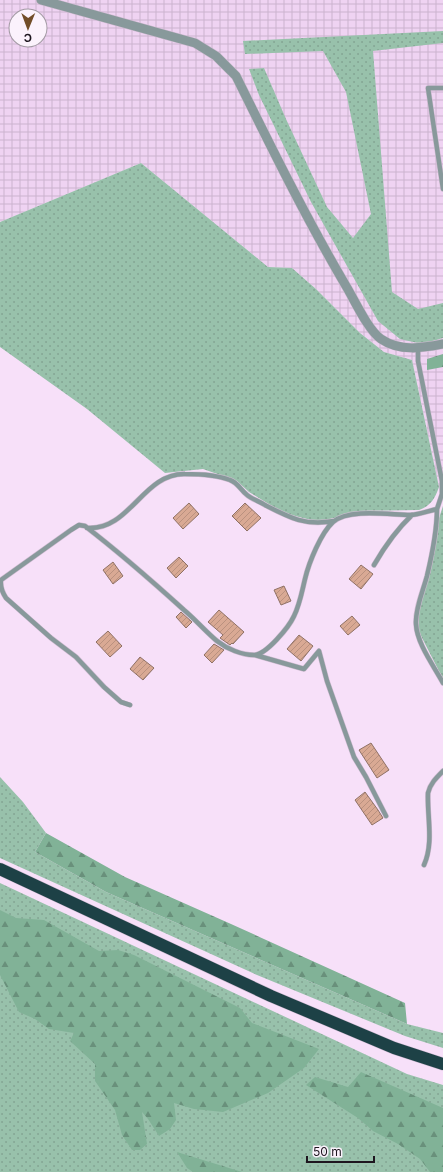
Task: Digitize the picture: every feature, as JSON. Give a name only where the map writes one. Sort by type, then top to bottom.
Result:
[{"type":"highway","points":[[0,869],[270,996],[394,1048],[443,1064]]},
{"type":"street","points":[[41,0],[195,43],[216,56],[236,76],[318,238],[368,324],[380,339],[393,346],[418,349],[443,344]]},
{"type":"lane","points":[[443,88],[428,88],[443,189]]},
{"type":"lane","points":[[418,349],[418,361],[442,481],[442,494],[437,509],[436,527],[428,575],[418,609],[416,624],[418,634],[426,653],[443,683]]},
{"type":"lane","points":[[87,528],[108,525],[130,508],[151,486],[169,477],[183,474],[199,474],[231,480],[246,495],[290,518],[309,523],[319,524],[349,516],[368,513],[412,515],[437,509]]},
{"type":"lane","points":[[374,565],[388,541],[412,515]]},
{"type":"lane","points":[[255,655],[265,650],[283,632],[294,616],[302,596],[305,578],[312,558],[324,533],[334,521]]},
{"type":"lane","points":[[130,705],[121,702],[104,687],[76,657],[51,638],[6,598],[0,585],[1,580],[79,525],[87,528],[134,566],[195,619],[218,642],[236,652],[255,655],[304,669],[319,651],[327,681],[354,756],[386,816]]},
{"type":"lane","points":[[424,865],[428,856],[429,846],[428,793],[430,787],[443,771]]},
{"type":"shaded area","points":[[0,0],[443,0],[443,486],[439,487],[412,360],[384,352],[360,333],[316,289],[292,268],[268,267],[141,163],[0,222]]},
{"type":"green space","points":[[443,31],[443,43],[373,51],[392,292],[418,309],[443,303],[443,338],[422,344],[400,339],[378,321],[311,202],[259,95],[249,69],[264,68],[327,207],[353,238],[371,214],[346,92],[323,51],[245,54],[243,41]]},
{"type":"green space","points":[[141,163],[268,267],[292,268],[316,289],[360,333],[384,352],[412,360],[439,487],[430,504],[419,510],[360,511],[319,522],[283,513],[249,492],[237,481],[203,469],[165,473],[87,409],[0,347],[0,222]]},
{"type":"green space","points":[[443,354],[443,367],[427,370],[427,359]]},
{"type":"green space","points":[[443,506],[443,679],[418,630],[419,611],[432,561],[438,521]]},
{"type":"green space","points":[[0,777],[23,802],[46,833],[35,852],[106,892],[407,1024],[443,1033],[443,1048],[405,1036],[257,975],[0,858]]},
{"type":"green space","points":[[46,833],[125,877],[405,1003],[407,1024],[106,892],[35,852]]},
{"type":"green space","points":[[0,883],[407,1074],[443,1085],[443,1172],[0,1172]]},
{"type":"green space","points":[[0,910],[16,918],[44,920],[99,951],[118,950],[134,955],[240,1008],[252,1023],[319,1049],[304,1068],[268,1093],[223,1112],[194,1109],[174,1103],[176,1120],[170,1129],[159,1136],[142,1112],[147,1144],[140,1150],[132,1150],[122,1135],[115,1110],[95,1081],[95,1064],[70,1041],[74,1033],[49,1029],[35,1019],[19,1012],[0,975]]},
{"type":"green space","points":[[361,1072],[443,1108],[443,1172],[430,1172],[420,1159],[398,1144],[373,1131],[358,1118],[306,1085],[315,1077],[348,1087]]},
{"type":"green space","points":[[177,1152],[242,1172],[193,1172],[187,1168]]},
{"type":"building","points":[[189,503],[199,514],[183,529],[173,518]]},
{"type":"building","points":[[245,503],[261,518],[247,531],[232,516]]},
{"type":"building","points":[[179,557],[188,566],[176,578],[167,568]]},
{"type":"building","points":[[113,562],[123,576],[113,584],[103,570]]},
{"type":"building","points":[[361,565],[373,574],[361,589],[349,579]]},
{"type":"building","points":[[284,586],[291,601],[281,605],[274,590]]},
{"type":"building","points":[[219,610],[244,632],[233,644],[232,643],[230,645],[220,638],[223,635],[208,622]]},
{"type":"building","points":[[181,612],[192,622],[186,628],[176,617]]},
{"type":"building","points":[[352,616],[360,625],[348,635],[340,626]]},
{"type":"building","points":[[108,631],[122,646],[110,657],[96,642]]},
{"type":"building","points":[[299,635],[313,646],[301,661],[287,649]]},
{"type":"building","points":[[214,644],[224,650],[212,663],[204,655]]},
{"type":"building","points":[[140,657],[154,668],[143,680],[130,669]]},
{"type":"building","points":[[371,743],[389,770],[377,778],[359,750]]},
{"type":"building","points":[[365,792],[383,818],[372,825],[355,800]]}]
